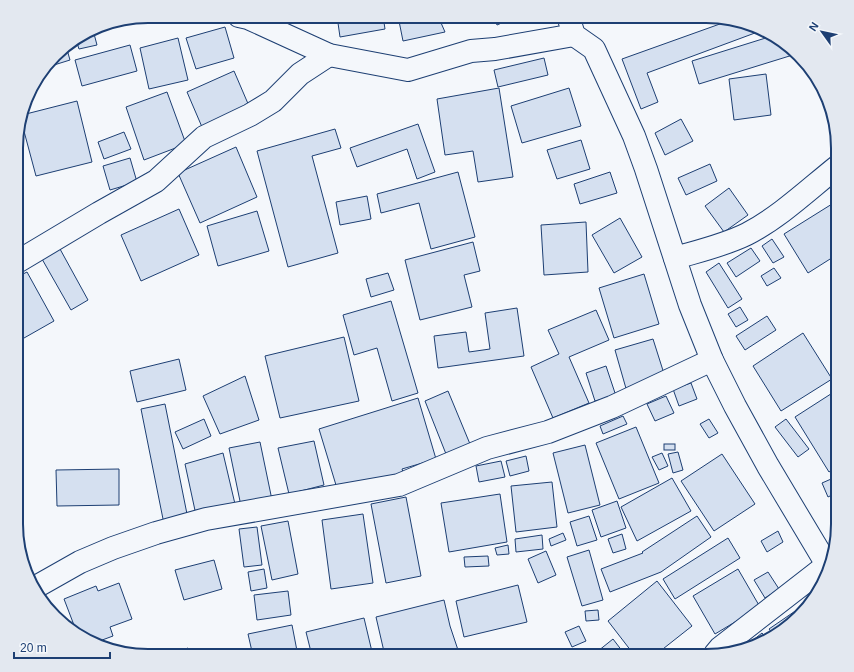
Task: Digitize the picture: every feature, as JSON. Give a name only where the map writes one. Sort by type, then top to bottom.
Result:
[{"type":"street","points":[[259,23],[329,55],[408,70],[471,51],[495,49],[571,26],[594,48],[634,136],[690,304],[712,360],[768,466],[825,561]]},
{"type":"street","points":[[23,258],[156,181],[204,137],[250,115],[273,101],[300,74],[329,55]]},
{"type":"street","points":[[675,258],[731,241],[747,234],[768,221],[831,172]]},
{"type":"street","points":[[39,585],[80,562],[113,548],[156,533],[206,520],[399,485],[487,448],[548,432],[612,407],[712,360]]},
{"type":"street","points":[[720,648],[821,571]]},
{"type":"building","points":[[338,23],[384,23],[385,29],[340,37]]},
{"type":"building","points":[[399,23],[441,23],[445,32],[403,41]]},
{"type":"building","points":[[720,24],[730,25],[754,33],[647,73],[658,102],[641,109],[622,59]]},
{"type":"building","points":[[225,27],[234,58],[196,69],[186,38]]},
{"type":"building","points":[[95,36],[97,45],[79,49],[78,45]]},
{"type":"building","points":[[178,38],[188,80],[149,89],[140,48]]},
{"type":"building","points":[[765,38],[790,56],[699,84],[692,61]]},
{"type":"building","points":[[130,45],[137,71],[82,86],[75,60]]},
{"type":"building","points":[[68,53],[70,60],[55,65]]},
{"type":"building","points":[[544,58],[548,75],[498,87],[494,70]]},
{"type":"building","points":[[234,71],[249,106],[202,127],[187,92]]},
{"type":"building","points":[[766,74],[771,115],[734,120],[729,79]]},
{"type":"building","points":[[499,88],[513,177],[478,182],[473,151],[445,155],[437,99]]},
{"type":"building","points":[[569,88],[581,126],[522,143],[511,106]]},
{"type":"building","points":[[167,92],[186,144],[144,160],[126,107]]},
{"type":"building","points":[[77,101],[92,162],[36,176],[24,132],[28,113]]},
{"type":"building","points":[[681,119],[693,141],[665,155],[655,133]]},
{"type":"building","points":[[418,124],[435,172],[417,179],[407,149],[357,167],[350,148]]},
{"type":"building","points":[[335,129],[341,148],[312,156],[338,253],[288,267],[257,151]]},
{"type":"building","points":[[124,132],[131,149],[104,159],[98,142]]},
{"type":"building","points":[[581,140],[590,169],[557,179],[547,150]]},
{"type":"building","points":[[236,147],[257,197],[200,223],[178,173]]},
{"type":"building","points":[[130,158],[137,182],[110,190],[103,166]]},
{"type":"building","points":[[710,164],[717,181],[686,195],[678,178]]},
{"type":"building","points":[[458,172],[475,237],[431,249],[419,203],[381,213],[377,194]]},
{"type":"building","points":[[610,172],[617,193],[580,204],[574,184]]},
{"type":"building","points":[[729,188],[748,215],[724,232],[705,206]]},
{"type":"building","points":[[367,196],[371,219],[340,225],[336,202]]},
{"type":"building","points":[[831,205],[831,258],[808,273],[784,234]]},
{"type":"building","points":[[179,209],[199,255],[141,281],[121,235]]},
{"type":"building","points":[[257,211],[269,251],[218,266],[207,226]]},
{"type":"building","points":[[620,218],[642,257],[614,273],[592,235]]},
{"type":"building","points":[[586,222],[588,272],[544,275],[541,225]]},
{"type":"building","points":[[772,239],[784,257],[773,263],[762,246]]},
{"type":"building","points":[[473,242],[480,271],[464,275],[472,307],[420,320],[405,260]]},
{"type":"building","points":[[751,248],[760,261],[736,277],[727,263]]},
{"type":"building","points":[[60,249],[88,300],[71,310],[42,259]]},
{"type":"building","points":[[719,263],[742,299],[728,308],[706,272]]},
{"type":"building","points":[[774,268],[781,278],[767,286],[761,276]]},
{"type":"building","points":[[27,272],[54,321],[23,339],[23,274]]},
{"type":"building","points":[[388,273],[394,290],[371,297],[366,279]]},
{"type":"building","points":[[644,274],[659,324],[614,338],[599,288]]},
{"type":"building","points":[[391,301],[418,393],[392,401],[377,348],[354,355],[343,315]]},
{"type":"building","points":[[740,307],[748,320],[736,327],[728,314]]},
{"type":"building","points":[[517,308],[524,356],[438,368],[434,336],[466,332],[469,352],[490,349],[485,313]]},
{"type":"building","points":[[596,310],[609,340],[569,357],[589,403],[553,418],[531,367],[559,354],[548,330]]},
{"type":"building","points":[[767,316],[776,330],[745,350],[736,336]]},
{"type":"building","points":[[803,333],[831,380],[781,411],[753,366]]},
{"type":"building","points":[[344,337],[359,401],[280,418],[265,356]]},
{"type":"building","points":[[653,339],[666,380],[627,392],[615,350]]},
{"type":"building","points":[[179,359],[186,390],[137,402],[130,371]]},
{"type":"building","points":[[606,366],[616,396],[595,401],[586,373]]},
{"type":"building","points":[[245,376],[259,420],[220,434],[203,396]]},
{"type":"building","points":[[691,383],[697,399],[679,406],[673,389]]},
{"type":"building","points":[[448,391],[470,444],[446,454],[425,401]]},
{"type":"building","points":[[831,394],[831,471],[829,472],[795,417]]},
{"type":"building","points":[[666,396],[674,413],[655,421],[647,404]]},
{"type":"building","points":[[418,398],[436,459],[402,469],[404,475],[339,495],[319,429]]},
{"type":"building","points":[[165,404],[188,519],[164,524],[141,409]]},
{"type":"building","points":[[623,416],[627,424],[603,434],[600,426]]},
{"type":"building","points":[[204,419],[211,436],[183,449],[175,432]]},
{"type":"building","points":[[709,419],[718,433],[709,438],[700,424]]},
{"type":"building","points":[[786,419],[809,449],[798,457],[775,427]]},
{"type":"building","points":[[636,427],[659,483],[619,499],[596,443]]},
{"type":"building","points":[[314,441],[324,485],[289,494],[278,448]]},
{"type":"building","points":[[260,442],[272,500],[241,506],[229,448]]},
{"type":"building","points":[[664,444],[675,444],[675,450],[664,450]]},
{"type":"building","points":[[585,445],[600,505],[568,513],[553,453]]},
{"type":"building","points":[[678,452],[683,470],[673,473],[668,454]]},
{"type":"building","points":[[223,453],[235,504],[196,515],[185,464]]},
{"type":"building","points":[[662,453],[668,466],[659,470],[652,457]]},
{"type":"building","points":[[722,454],[755,504],[714,531],[681,481]]},
{"type":"building","points":[[526,456],[529,471],[510,476],[506,461]]},
{"type":"building","points":[[501,461],[505,477],[479,482],[476,466]]},
{"type":"building","points":[[119,469],[119,505],[57,506],[56,470]]},
{"type":"building","points":[[672,478],[691,511],[637,541],[621,507]]},
{"type":"building","points":[[831,479],[831,496],[828,497],[822,483]]},
{"type":"building","points":[[552,482],[557,527],[516,532],[511,486]]},
{"type":"building","points":[[500,494],[507,542],[449,552],[441,503]]},
{"type":"building","points":[[406,497],[421,576],[386,583],[371,504]]},
{"type":"building","points":[[617,501],[626,528],[601,537],[592,510]]},
{"type":"building","points":[[363,514],[373,583],[331,589],[322,520]]},
{"type":"building","points":[[589,516],[597,540],[577,546],[570,522]]},
{"type":"building","points":[[697,516],[711,537],[661,572],[610,592],[601,569],[643,553],[642,552]]},
{"type":"building","points":[[288,521],[298,574],[272,580],[261,526]]},
{"type":"building","points":[[257,527],[262,565],[244,567],[239,529]]},
{"type":"building","points":[[778,531],[783,542],[767,552],[761,541]]},
{"type":"building","points":[[563,533],[566,540],[551,546],[549,539]]},
{"type":"building","points":[[622,534],[626,549],[613,553],[608,539]]},
{"type":"building","points":[[542,535],[543,549],[516,552],[515,539]]},
{"type":"building","points":[[728,538],[740,558],[675,599],[663,579]]},
{"type":"building","points":[[508,545],[509,554],[497,555],[495,548]]},
{"type":"building","points":[[589,550],[603,600],[582,606],[567,557]]},
{"type":"building","points":[[546,551],[556,575],[538,583],[528,559]]},
{"type":"building","points":[[488,556],[489,566],[465,567],[464,557]]},
{"type":"building","points":[[214,560],[222,589],[184,600],[175,570]]},
{"type":"building","points":[[264,569],[267,588],[251,591],[248,572]]},
{"type":"building","points":[[738,569],[760,607],[715,634],[693,596]]},
{"type":"building","points":[[768,572],[779,589],[765,598],[754,580]]},
{"type":"building","points":[[657,581],[692,626],[663,649],[630,649],[608,621]]},
{"type":"building","points":[[119,583],[132,619],[110,627],[113,636],[102,640],[73,624],[64,599],[96,586],[98,591]]},
{"type":"building","points":[[518,585],[527,622],[464,637],[456,601]]},
{"type":"building","points":[[288,591],[291,615],[257,620],[254,595]]},
{"type":"building","points":[[444,600],[450,626],[458,649],[383,649],[376,617]]},
{"type":"building","points":[[598,610],[599,620],[586,621],[585,611]]},
{"type":"building","points":[[794,612],[775,628],[770,631],[769,629]]},
{"type":"building","points":[[364,618],[371,649],[310,649],[306,632]]},
{"type":"building","points":[[292,625],[297,649],[251,649],[248,634]]},
{"type":"building","points":[[579,626],[586,641],[572,647],[565,632]]},
{"type":"building","points":[[762,633],[763,635],[761,636],[755,639]]},
{"type":"building","points":[[613,639],[621,649],[600,649]]}]
